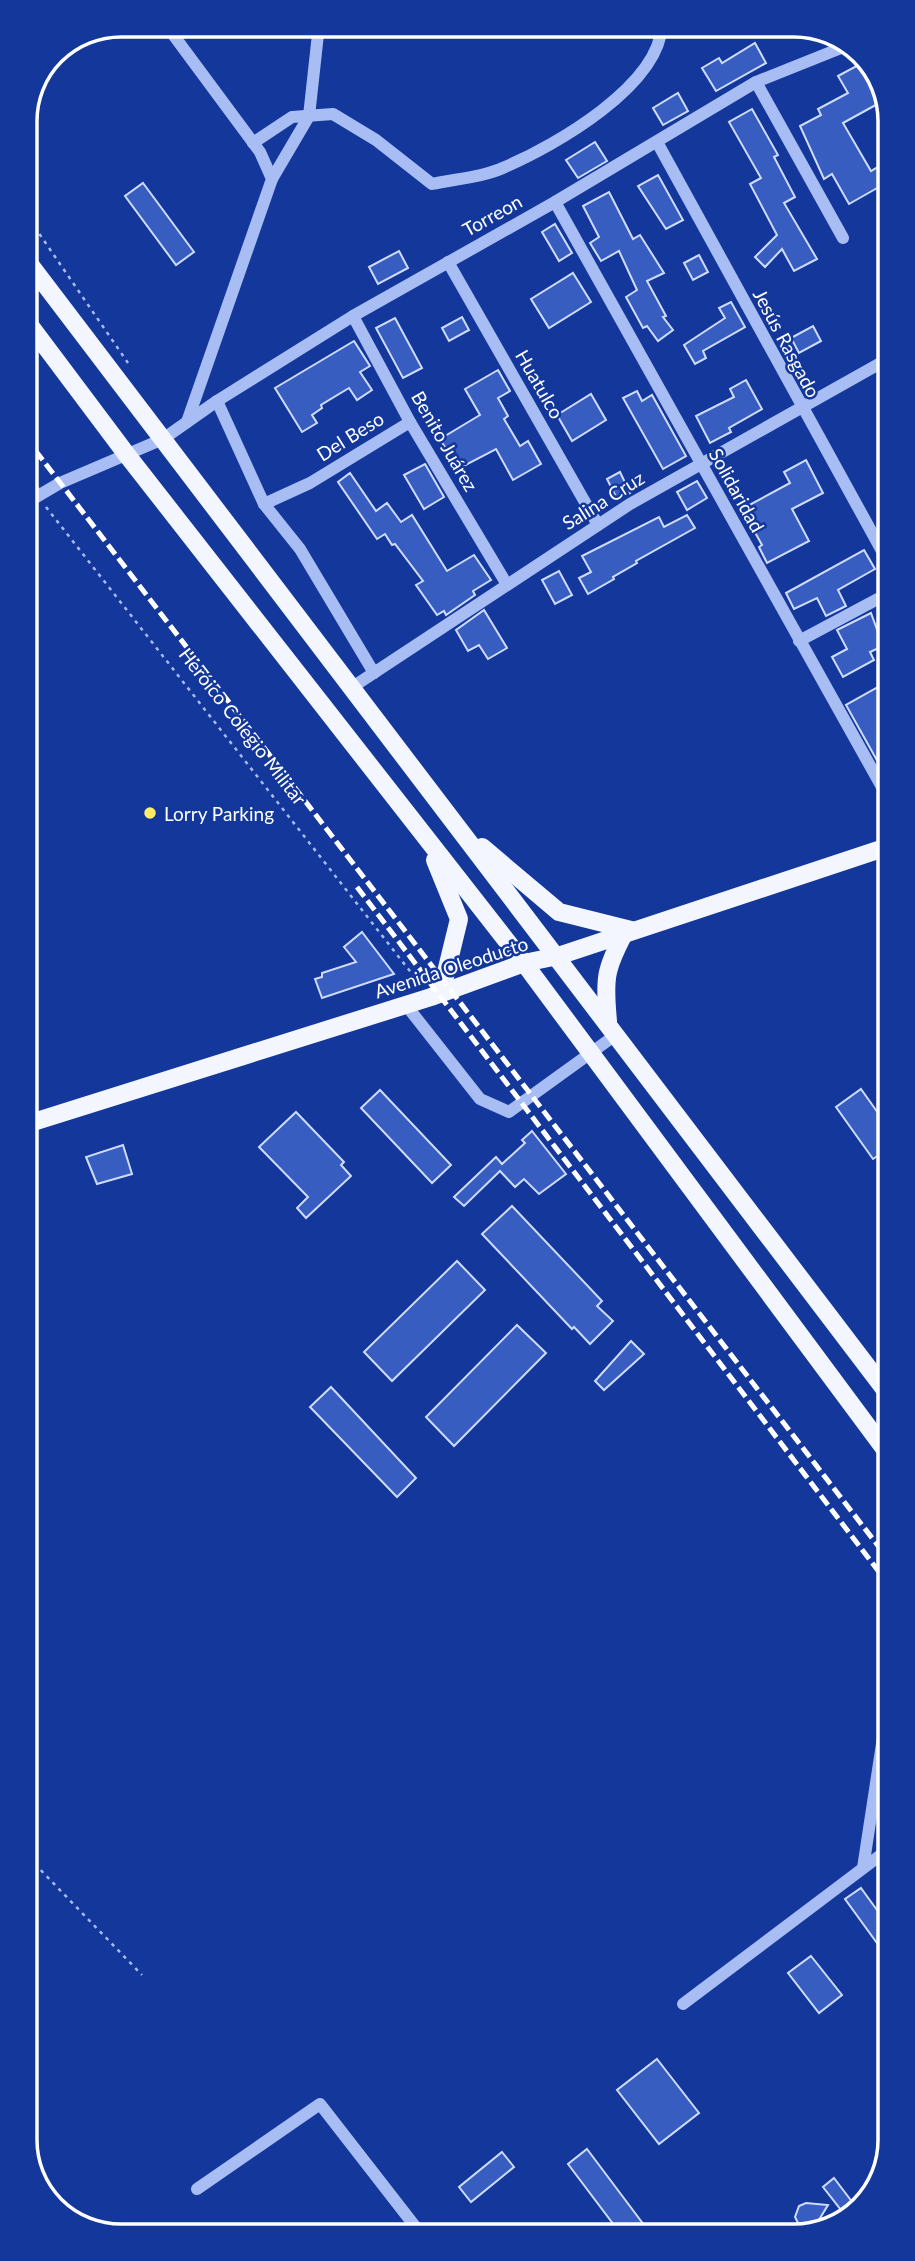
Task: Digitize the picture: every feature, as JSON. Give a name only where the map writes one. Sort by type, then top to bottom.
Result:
[{"type":"main road","points":[[37,274],[878,1380]]},
{"type":"main road","points":[[37,335],[127,455],[524,963],[878,1440]]},
{"type":"main road","points":[[371,768],[397,749]]},
{"type":"main road","points":[[453,822],[559,912],[628,931],[608,962],[604,983],[612,1028]]},
{"type":"main road","points":[[428,840],[459,919],[436,995]]},
{"type":"main road","name":"Avenida Oleoducto","points":[[37,1121],[406,1005],[524,963],[558,956],[878,850]]},
{"type":"street","points":[[176,37],[253,143],[272,179]]},
{"type":"street","points":[[187,422],[272,179],[309,116],[318,37]]},
{"type":"street","points":[[253,143],[292,117],[333,114],[376,140],[432,184],[504,168],[600,115],[645,70],[657,37]]},
{"type":"street","name":"Torreon","points":[[37,495],[163,439],[217,401],[353,316],[555,202],[756,82],[838,49]]},
{"type":"street","points":[[756,82],[843,238]]},
{"type":"street","name":"Jesús Rasgado","points":[[657,142],[800,407],[878,543]]},
{"type":"street","name":"Solidaridad","points":[[555,202],[878,780]]},
{"type":"street","name":"Huatulco","points":[[448,262],[598,525]]},
{"type":"street","name":"Benito Juárez","points":[[353,316],[411,422],[506,583]]},
{"type":"street","name":"Salina Cruz","points":[[351,688],[506,583],[598,525],[878,364]]},
{"type":"street","points":[[217,401],[264,504],[300,549],[374,673]]},
{"type":"street","name":"Del Beso","points":[[264,504],[310,483],[411,422]]},
{"type":"street","points":[[799,640],[878,599]]},
{"type":"street","points":[[406,1005],[480,1099],[509,1112],[591,1053],[612,1028]]},
{"type":"street","points":[[863,1868],[878,1770]]},
{"type":"street","points":[[683,2004],[878,1857]]},
{"type":"street","points":[[197,2189],[320,2104],[413,2224]]},
{"type":"path","points":[[37,230],[128,362]]},
{"type":"path","name":"Heróico Colegio Militar","points":[[37,495],[436,995]]},
{"type":"path","points":[[37,1866],[142,1975]]},
{"type":"building","points":[[755,43],[766,63],[716,91],[702,68],[719,58],[722,63]]},
{"type":"building","points":[[857,65],[870,84],[877,104],[843,123],[871,171],[878,167],[878,188],[849,204],[832,174],[824,179],[800,126],[821,115],[818,109],[848,93],[838,76]]},
{"type":"building","points":[[678,93],[688,111],[663,125],[653,108]]},
{"type":"building","points":[[752,109],[778,155],[774,157],[795,197],[784,203],[817,259],[794,271],[782,249],[765,267],[755,257],[777,235],[750,184],[761,178],[729,122]]},
{"type":"building","points":[[595,142],[607,161],[578,178],[566,160]]},
{"type":"building","points":[[658,175],[683,220],[666,229],[638,186]]},
{"type":"building","points":[[143,183],[194,252],[176,265],[125,196]]},
{"type":"building","points":[[609,192],[633,239],[640,235],[664,273],[647,281],[666,316],[663,317],[673,330],[658,341],[647,326],[643,328],[626,297],[637,290],[619,251],[601,261],[590,243],[599,237],[583,206]]},
{"type":"building","points":[[555,224],[572,253],[559,261],[542,232]]},
{"type":"building","points":[[399,251],[408,268],[378,284],[369,267]]},
{"type":"building","points":[[699,255],[708,272],[693,280],[684,263]]},
{"type":"building","points":[[573,273],[591,302],[549,328],[531,299]]},
{"type":"building","points":[[731,302],[745,327],[703,351],[706,358],[695,364],[684,345],[725,318],[719,308]]},
{"type":"building","points":[[462,317],[469,330],[449,341],[442,328]]},
{"type":"building","points":[[395,318],[422,368],[403,378],[376,328]]},
{"type":"building","points":[[813,326],[821,341],[799,353],[791,338]]},
{"type":"building","points":[[354,341],[370,366],[360,372],[372,390],[357,400],[349,388],[321,405],[322,408],[312,415],[317,423],[302,432],[275,388]]},
{"type":"building","points":[[498,370],[510,391],[498,398],[508,416],[504,419],[520,446],[528,441],[541,464],[513,480],[496,449],[458,469],[440,439],[480,415],[465,389]]},
{"type":"building","points":[[746,380],[762,409],[729,428],[731,432],[710,443],[696,416],[734,397],[730,389]]},
{"type":"building","points":[[637,391],[642,401],[652,395],[686,456],[663,469],[623,398]]},
{"type":"building","points":[[591,394],[606,420],[572,441],[557,415]]},
{"type":"building","points":[[806,460],[823,493],[792,509],[809,541],[767,563],[759,547],[762,545],[742,509],[790,483],[784,472]]},
{"type":"building","points":[[425,464],[444,497],[424,509],[404,475]]},
{"type":"building","points":[[620,472],[630,493],[617,499],[607,479]]},
{"type":"building","points":[[350,473],[376,511],[387,503],[401,522],[412,515],[447,571],[474,555],[491,580],[473,591],[475,595],[446,615],[444,611],[437,615],[416,585],[423,581],[385,534],[377,539],[338,482]]},
{"type":"building","points":[[697,481],[707,498],[687,510],[677,492]]},
{"type":"building","points":[[687,515],[695,528],[636,561],[637,563],[613,577],[614,579],[588,594],[579,578],[591,572],[582,556],[659,517],[664,527]]},
{"type":"building","points":[[864,550],[875,569],[838,590],[846,606],[826,616],[817,598],[794,609],[786,593]]},
{"type":"building","points":[[559,571],[572,595],[555,604],[542,580]]},
{"type":"building","points":[[484,610],[507,648],[488,659],[479,645],[468,651],[456,630]]},
{"type":"building","points":[[871,613],[878,632],[878,648],[870,652],[874,660],[843,677],[832,657],[847,649],[837,630]]},
{"type":"building","points":[[878,687],[878,762],[846,705]]},
{"type":"building","points":[[362,932],[394,974],[322,998],[315,979],[322,977],[322,973],[356,962],[344,947]]},
{"type":"building","points":[[861,1089],[878,1113],[878,1156],[873,1159],[836,1107]]},
{"type":"building","points":[[380,1090],[451,1165],[432,1183],[361,1108]]},
{"type":"building","points":[[296,1112],[344,1162],[341,1165],[351,1176],[306,1218],[297,1208],[308,1197],[259,1147]]},
{"type":"building","points":[[532,1131],[566,1174],[539,1194],[524,1179],[515,1187],[500,1171],[464,1206],[454,1197],[496,1157],[502,1164],[525,1143],[522,1140]]},
{"type":"building","points":[[123,1145],[132,1174],[97,1184],[86,1157]]},
{"type":"building","points":[[512,1206],[602,1301],[597,1306],[613,1321],[590,1344],[574,1327],[572,1329],[482,1234]]},
{"type":"building","points":[[457,1261],[485,1290],[392,1381],[364,1352]]},
{"type":"building","points":[[517,1325],[546,1353],[454,1446],[426,1417]]},
{"type":"building","points":[[631,1341],[644,1354],[604,1390],[595,1381]]},
{"type":"building","points":[[331,1387],[416,1478],[397,1497],[310,1407]]},
{"type":"building","points":[[861,1888],[878,1911],[878,1944],[845,1899]]},
{"type":"building","points":[[811,1956],[842,1995],[819,2013],[788,1973]]},
{"type":"building","points":[[657,2059],[699,2113],[659,2144],[617,2090]]},
{"type":"building","points":[[587,2149],[643,2224],[613,2224],[568,2164]]},
{"type":"building","points":[[502,2152],[514,2167],[471,2202],[459,2187]]},
{"type":"building","points":[[834,2178],[852,2202],[841,2210],[823,2187]]},
{"type":"building","points":[[806,2203],[828,2205],[818,2221],[798,2224],[795,2217],[799,2206]]},
{"type":"railway","points":[[37,453],[878,1546]]},
{"type":"railway","points":[[357,887],[878,1571]]},
{"type":"place","name":"Lorry Parking","points":[[150,813]]}]
